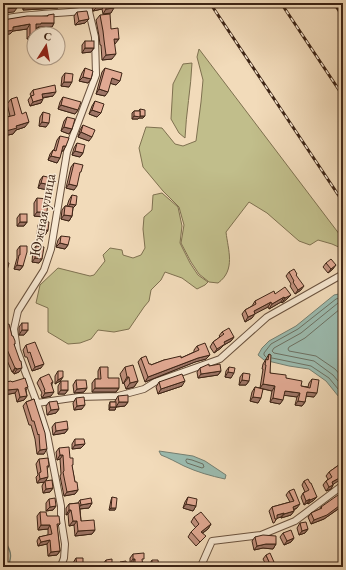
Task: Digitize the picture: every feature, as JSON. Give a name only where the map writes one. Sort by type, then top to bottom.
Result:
[{"type":"street","name":"Южная улица","points":[[61,567],[64,558],[65,544],[61,519],[61,506],[47,434],[17,350],[14,329],[18,311],[44,270],[51,249],[67,152],[96,75],[96,37],[87,3]]},
{"type":"street","points":[[3,19],[17,16],[69,13],[89,10]]},
{"type":"street","points":[[37,403],[79,397],[118,396],[144,389],[155,382],[220,359],[267,317],[343,274]]},
{"type":"street","points":[[198,567],[201,566],[212,541],[262,535],[288,524],[295,521],[343,485]]},
{"type":"shaded area","points":[[199,49],[343,239],[343,249],[318,240],[310,245],[299,241],[267,213],[249,202],[226,232],[230,259],[224,278],[218,283],[209,282],[199,274],[181,243],[184,225],[179,207],[143,167],[139,148],[146,127],[162,128],[175,144],[183,146],[196,141],[203,80],[197,57]]},
{"type":"shaded area","points":[[192,63],[185,138],[179,133],[171,119],[173,84],[183,64]]},
{"type":"shaded area","points":[[162,193],[178,207],[182,226],[180,243],[198,275],[208,282],[197,289],[182,278],[165,272],[161,280],[151,290],[149,301],[129,329],[114,332],[98,330],[91,339],[80,343],[68,344],[48,332],[48,308],[36,303],[40,285],[58,268],[90,276],[94,275],[105,261],[103,255],[110,248],[122,250],[123,255],[133,258],[141,255],[145,248],[143,229],[144,217],[152,210],[153,195]]},
{"type":"water","points":[[343,293],[343,402],[326,381],[309,369],[264,360],[258,355],[269,341],[296,326],[334,295]]},
{"type":"water","points":[[159,451],[193,456],[205,461],[226,475],[225,479],[204,474],[189,468],[161,455]]},
{"type":"building","points":[[3,3],[16,3],[17,8],[3,9]]},
{"type":"building","points":[[25,3],[61,3],[61,4],[26,5]]},
{"type":"building","points":[[96,3],[113,3],[114,8],[106,9],[106,5],[97,7]]},
{"type":"building","points":[[87,11],[89,19],[79,21],[77,12]]},
{"type":"building","points":[[54,14],[54,23],[41,23],[36,24],[36,26],[30,26],[30,24],[13,27],[13,30],[3,32],[3,20],[27,16]]},
{"type":"building","points":[[110,14],[111,29],[118,28],[119,39],[114,39],[116,54],[106,55],[100,15]]},
{"type":"building","points":[[85,41],[94,41],[94,48],[85,48]]},
{"type":"building","points":[[85,68],[93,71],[91,79],[83,77]]},
{"type":"building","points":[[105,68],[122,73],[120,81],[112,78],[108,92],[99,89]]},
{"type":"building","points":[[65,73],[73,74],[72,82],[64,82]]},
{"type":"building","points":[[55,85],[56,92],[42,94],[43,99],[33,102],[31,96],[34,95],[33,90]]},
{"type":"building","points":[[17,97],[22,114],[26,112],[29,122],[16,126],[17,128],[6,131],[3,118],[15,115],[11,99]]},
{"type":"building","points":[[63,97],[81,102],[78,110],[61,105]]},
{"type":"building","points":[[95,101],[104,104],[101,113],[92,110]]},
{"type":"building","points":[[140,109],[145,110],[145,116],[140,116]]},
{"type":"building","points":[[134,111],[140,111],[140,117],[134,116]]},
{"type":"building","points":[[43,112],[50,114],[49,123],[42,122]]},
{"type":"building","points":[[67,117],[75,119],[72,129],[64,127]]},
{"type":"building","points":[[83,125],[95,130],[92,137],[81,132]]},
{"type":"building","points":[[60,136],[69,138],[66,146],[63,146],[60,158],[51,156],[53,150],[56,151]]},
{"type":"building","points":[[77,143],[85,145],[83,153],[75,151]]},
{"type":"building","points":[[74,163],[83,165],[77,186],[69,184]]},
{"type":"building","points":[[43,176],[52,178],[51,185],[41,183]]},
{"type":"building","points":[[72,195],[77,196],[76,205],[70,204]]},
{"type":"building","points":[[37,198],[48,199],[47,212],[37,212]]},
{"type":"building","points":[[65,206],[73,207],[72,216],[64,215]]},
{"type":"building","points":[[20,214],[27,214],[27,222],[20,222]]},
{"type":"building","points":[[41,221],[49,222],[48,230],[41,230]]},
{"type":"building","points":[[61,236],[70,237],[68,245],[60,243]]},
{"type":"building","points":[[20,246],[27,246],[23,266],[17,265],[20,255]]},
{"type":"building","points":[[36,246],[44,247],[42,259],[35,258]]},
{"type":"building","points":[[331,259],[336,265],[331,269],[326,263]]},
{"type":"building","points":[[3,262],[9,263],[8,267],[3,266]]},
{"type":"building","points":[[294,269],[297,274],[296,275],[304,286],[298,290],[289,272]]},
{"type":"building","points":[[285,287],[291,295],[272,304],[271,302],[254,311],[255,314],[248,317],[245,310],[256,304],[255,301],[274,291],[275,294]]},
{"type":"building","points":[[3,321],[4,325],[9,324],[22,368],[15,368],[6,347],[4,348]]},
{"type":"building","points":[[22,323],[28,323],[28,330],[22,330]]},
{"type":"building","points":[[229,328],[234,337],[224,342],[225,344],[217,349],[213,342],[224,334],[222,332]]},
{"type":"building","points":[[35,342],[44,364],[35,367],[26,345]]},
{"type":"building","points":[[205,343],[210,355],[148,377],[141,358],[146,356],[149,364],[151,365],[181,356],[181,358],[199,350],[197,346]]},
{"type":"building","points":[[269,354],[271,355],[270,373],[286,375],[286,378],[302,381],[301,386],[310,388],[312,379],[319,380],[317,393],[307,392],[305,402],[298,401],[300,393],[285,391],[283,400],[273,398],[275,386],[263,384],[266,359],[268,360]]},
{"type":"building","points":[[209,364],[209,366],[220,364],[221,371],[201,374],[200,368]]},
{"type":"building","points":[[133,365],[138,381],[130,383],[125,367]]},
{"type":"building","points":[[100,367],[108,367],[108,378],[119,378],[119,388],[95,388],[95,379],[101,379]]},
{"type":"building","points":[[229,367],[235,368],[234,373],[228,372]]},
{"type":"building","points":[[58,371],[63,371],[63,377],[58,380]]},
{"type":"building","points":[[243,373],[250,374],[249,381],[242,380]]},
{"type":"building","points":[[49,374],[53,382],[51,383],[54,392],[45,393],[40,378]]},
{"type":"building","points":[[182,374],[185,381],[161,389],[159,382]]},
{"type":"building","points":[[25,378],[28,387],[25,388],[27,396],[20,397],[18,389],[7,390],[6,382],[12,382]]},
{"type":"building","points":[[76,380],[86,380],[87,388],[77,389]]},
{"type":"building","points":[[61,381],[68,381],[68,390],[61,390]]},
{"type":"building","points":[[255,387],[263,389],[261,398],[253,397]]},
{"type":"building","points":[[128,395],[128,402],[119,402],[118,396]]},
{"type":"building","points":[[84,397],[85,405],[77,406],[76,398]]},
{"type":"building","points":[[34,399],[45,433],[47,449],[40,450],[39,434],[38,435],[34,421],[32,421],[26,402]]},
{"type":"building","points":[[57,401],[59,409],[51,410],[49,402]]},
{"type":"building","points":[[110,402],[116,402],[116,407],[110,407]]},
{"type":"building","points":[[67,421],[68,429],[56,431],[55,423]]},
{"type":"building","points":[[75,439],[84,439],[85,444],[75,445]]},
{"type":"building","points":[[69,447],[70,458],[73,458],[72,465],[78,490],[67,492],[63,472],[63,455],[60,455],[59,448]]},
{"type":"building","points":[[48,458],[48,477],[40,479],[39,473],[41,472],[39,459]]},
{"type":"building","points":[[343,462],[343,476],[332,482],[333,485],[329,487],[326,481],[332,477],[329,472]]},
{"type":"building","points":[[308,479],[317,497],[306,501],[303,493],[309,490],[304,481]]},
{"type":"building","points":[[52,480],[53,488],[46,489],[45,481]]},
{"type":"building","points":[[294,489],[300,504],[293,507],[294,511],[277,515],[277,519],[275,519],[272,507],[294,501],[289,491]]},
{"type":"building","points":[[338,495],[343,503],[327,515],[314,520],[311,513],[322,508],[321,507]]},
{"type":"building","points":[[112,497],[117,498],[116,508],[111,508]]},
{"type":"building","points":[[188,497],[197,499],[196,506],[186,504]]},
{"type":"building","points":[[55,498],[56,506],[50,507],[49,499]]},
{"type":"building","points":[[91,498],[92,503],[81,505],[80,500]]},
{"type":"building","points":[[79,503],[81,521],[94,520],[95,530],[78,531],[77,521],[73,521],[71,510],[69,510],[69,504]]},
{"type":"building","points":[[40,512],[46,512],[47,516],[59,516],[60,524],[57,524],[60,551],[51,552],[50,540],[41,542],[39,537],[52,534],[50,525],[41,525]]},
{"type":"building","points":[[201,512],[211,524],[201,532],[206,536],[200,542],[191,532],[199,524],[194,517]]},
{"type":"building","points":[[306,522],[308,529],[302,531],[300,523]]},
{"type":"building","points":[[291,530],[294,538],[287,541],[283,533]]},
{"type":"building","points":[[263,535],[276,536],[276,544],[257,546],[255,537]]},
{"type":"building","points":[[144,553],[144,559],[142,559],[143,567],[135,567],[135,559],[133,559],[133,554]]},
{"type":"building","points":[[270,553],[274,562],[270,564],[266,555]]},
{"type":"building","points":[[76,558],[83,558],[83,566],[77,567]]},
{"type":"building","points":[[112,559],[112,566],[98,567],[106,566],[106,560]]},
{"type":"building","points":[[152,560],[158,560],[159,567],[152,567]]},
{"type":"building","points":[[126,561],[127,567],[120,567],[120,562]]},
{"type":"waterway","points":[[3,538],[10,552],[8,567]]},
{"type":"railway","points":[[210,3],[343,202]]},
{"type":"railway","points":[[281,3],[343,96]]},
{"type":"railway","points":[[334,3],[343,17]]}]
